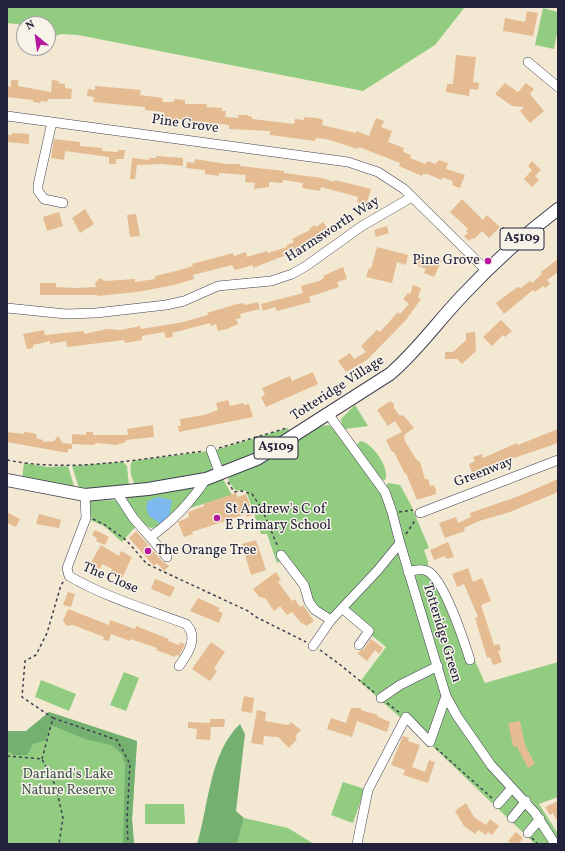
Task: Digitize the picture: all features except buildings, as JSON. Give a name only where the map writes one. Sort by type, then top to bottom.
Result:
[{"type":"main road","name":"A5109","points":[[488,271],[538,224],[558,209]]},
{"type":"main road","name":"Totteridge Village","points":[[7,480],[84,495],[117,493],[214,476],[257,459],[329,415],[390,374],[406,360],[447,312],[488,271]]},
{"type":"street","points":[[528,62],[558,87]]},
{"type":"street","name":"Pine Grove","points":[[7,116],[348,162],[378,172],[392,180],[412,197],[488,271]]},
{"type":"street","points":[[52,122],[38,191],[44,199],[63,203]]},
{"type":"street","name":"Harmsworth Way","points":[[7,308],[66,314],[96,314],[184,302],[218,286],[271,281],[292,274],[306,266],[362,226],[412,197]]},
{"type":"street","name":"Totteridge Green","points":[[329,415],[378,481],[392,512],[408,572],[446,696],[457,716],[491,766],[526,802],[540,819],[555,844]]},
{"type":"street","points":[[150,537],[167,524],[214,476],[211,450]]},
{"type":"street","name":"Greenway","points":[[420,513],[558,460]]},
{"type":"street","points":[[117,493],[134,519],[167,557]]},
{"type":"street","name":"The Close","points":[[84,495],[86,516],[67,568],[69,576],[85,585],[115,598],[186,624],[191,634],[192,645],[179,666]]},
{"type":"street","points":[[313,646],[331,620],[343,609],[378,570],[400,543]]},
{"type":"street","points":[[281,555],[304,585],[309,602],[315,610],[331,620]]},
{"type":"street","points":[[408,572],[416,570],[428,572],[436,578],[458,622],[470,660]]},
{"type":"street","points":[[343,609],[369,631],[359,645]]},
{"type":"street","points":[[381,698],[400,685],[438,666]]},
{"type":"street","points":[[356,844],[368,790],[406,717],[430,742],[446,696]]},
{"type":"street","points":[[498,804],[512,788]]},
{"type":"street","points":[[512,818],[526,802]]},
{"type":"street","points":[[528,833],[540,819]]},
{"type":"path","points":[[7,460],[48,466],[146,459],[211,450],[290,427]]},
{"type":"path","points":[[214,476],[218,480],[225,477],[234,492],[241,491],[252,494],[262,509],[274,533],[281,555]]},
{"type":"path","points":[[392,512],[402,512],[418,508],[420,513],[400,543]]},
{"type":"path","points":[[86,516],[105,525],[126,540],[147,564],[248,611],[256,617],[313,646],[338,663],[406,717]]},
{"type":"path","points":[[69,576],[61,585],[47,633],[36,655],[25,661],[22,697],[53,718],[117,740],[130,764],[127,819],[128,844]]},
{"type":"path","points":[[53,718],[42,759],[56,787],[63,818],[59,844]]},
{"type":"path","points":[[430,742],[498,804]]},
{"type":"path","points":[[7,757],[42,759]]},
{"type":"path","points":[[528,833],[538,844]]},
{"type":"green space","points":[[7,7],[465,7],[435,45],[363,91],[78,35],[61,34],[56,36],[56,16],[16,16],[16,24],[7,23]]},
{"type":"green space","points":[[543,8],[558,12],[558,29],[554,49],[535,45]]},
{"type":"green space","points":[[355,405],[368,426],[345,429],[342,425],[341,419]]},
{"type":"green space","points":[[329,425],[353,451],[377,487],[387,506],[396,543],[390,552],[334,612],[330,614],[319,608],[285,558],[277,563],[267,534],[261,534],[246,491],[235,490],[229,482],[228,476],[275,453],[321,426]]},
{"type":"green space","points":[[288,428],[290,433],[265,450],[222,468],[215,450]]},
{"type":"green space","points":[[360,441],[370,446],[383,463],[386,475],[385,480],[380,479],[357,445]]},
{"type":"green space","points":[[209,451],[216,466],[211,467],[213,471],[136,486],[132,477],[132,461]]},
{"type":"green space","points":[[123,462],[127,466],[129,486],[82,490],[79,488],[72,466]]},
{"type":"green space","points":[[24,463],[48,467],[68,466],[74,486],[73,488],[22,479]]},
{"type":"green space","points":[[223,479],[232,495],[187,509],[210,482]]},
{"type":"green space","points":[[388,483],[400,485],[411,505],[429,548],[424,550],[428,561],[428,566],[409,569],[385,487]]},
{"type":"green space","points":[[199,484],[198,487],[158,527],[151,528],[146,526],[124,498]]},
{"type":"green space","points":[[119,500],[137,525],[122,542],[104,526],[88,519],[87,501]]},
{"type":"green space","points":[[398,550],[450,714],[480,756],[520,798],[553,844],[535,844],[428,742],[360,682],[386,647],[371,635],[348,608]]},
{"type":"green space","points":[[413,572],[426,573],[434,579],[470,662],[475,661],[485,683],[558,662],[558,797],[539,804],[558,834],[558,841],[533,803],[494,764],[451,702]]},
{"type":"green space","points":[[124,672],[139,678],[126,711],[110,705]]},
{"type":"green space","points":[[41,680],[76,694],[69,711],[35,697]]},
{"type":"green space","name":"Darland's Lake Nature Reserve","points":[[49,712],[137,741],[132,819],[134,844],[7,844],[7,731],[26,731]]},
{"type":"green space","points":[[49,712],[137,741],[132,819],[134,844],[123,844],[125,764],[122,754],[111,745],[85,739],[51,725],[46,740],[33,744],[27,755],[14,755],[7,751],[7,731],[26,731]]},
{"type":"green space","points":[[240,724],[245,734],[236,811],[244,818],[237,844],[197,844],[216,765],[230,736]]},
{"type":"green space","points":[[343,782],[365,789],[353,823],[331,815]]},
{"type":"green space","points":[[145,804],[184,804],[185,824],[145,824]]},
{"type":"green space","points":[[244,818],[288,828],[314,844],[237,844]]},
{"type":"water","points":[[158,497],[172,500],[169,517],[161,524],[149,516],[146,507],[148,501]]},
{"type":"place","name":"Pine Grove","points":[[488,261]]},
{"type":"place","name":"St Andrew's C of E Primary School","points":[[217,518]]},
{"type":"place","name":"The Orange Tree","points":[[148,551]]}]
